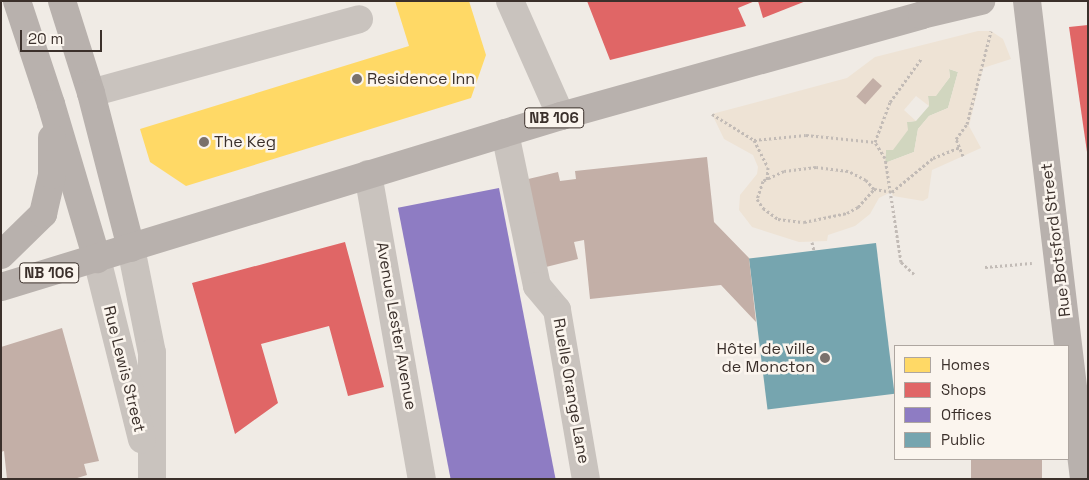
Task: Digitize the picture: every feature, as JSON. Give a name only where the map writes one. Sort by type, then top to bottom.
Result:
[{"type":"main road","points":[[16,1],[51,104],[96,259]]},
{"type":"main road","points":[[62,1],[91,93],[131,248]]},
{"type":"main road","name":"NB 106","points":[[1,287],[505,132],[919,8],[981,1]]},
{"type":"main road","name":"Rue Botsford Street","points":[[1027,1],[1068,345]]},
{"type":"main road","points":[[1,255],[11,248],[43,214],[52,175],[51,104]]},
{"type":"main road","name":"Rue Botsford Street","points":[[1069,353],[1084,479]]},
{"type":"street","points":[[510,1],[561,116]]},
{"type":"street","points":[[91,93],[359,19]]},
{"type":"street","name":"Ruelle Orange Lane","points":[[505,132],[537,286],[557,310],[586,479]]},
{"type":"street","name":"Avenue Lester Avenue","points":[[368,174],[422,479]]},
{"type":"street","name":"Rue Lewis Street","points":[[131,248],[152,353],[152,479]]},
{"type":"street","name":"Rue Lewis Street","points":[[96,259],[152,479]]},
{"type":"path","points":[[964,156],[956,139],[966,124],[990,31]]},
{"type":"path","points":[[875,142],[890,102],[921,59]]},
{"type":"path","points":[[712,114],[754,140],[766,160],[767,180]]},
{"type":"path","points":[[754,140],[806,135],[875,142]]},
{"type":"path","points":[[875,142],[885,158],[892,192],[901,262],[914,274]]},
{"type":"path","points":[[874,189],[858,207],[847,213],[804,222],[778,219],[763,208],[757,199],[759,188],[767,180],[784,171],[816,168],[848,171],[866,180],[874,189],[892,192],[933,158],[960,146]]},
{"type":"path","points":[[812,242],[814,251]]},
{"type":"path","points":[[985,267],[1035,263]]},
{"type":"green space","points":[[949,69],[958,72],[948,108],[929,116],[918,129],[914,152],[885,163],[886,150],[907,122],[916,121],[929,106],[928,96],[936,95],[950,77]]},
{"type":"shaded area","points":[[978,31],[991,31],[1003,39],[1011,59],[983,68],[969,126],[981,148],[932,170],[928,198],[923,201],[893,196],[891,192],[879,198],[870,214],[855,226],[828,235],[827,241],[799,242],[752,227],[739,210],[740,195],[757,174],[758,167],[753,155],[724,139],[712,114],[847,78],[875,57]],"holes":[[[949,69],[958,72],[948,108],[929,116],[918,129],[914,152],[885,163],[886,150],[893,150],[908,130],[907,122],[916,121],[904,110],[916,96],[929,106],[928,96],[936,96],[950,77]]]},
{"type":"building: Homes","points":[[395,1],[469,1],[486,55],[471,98],[186,186],[150,162],[140,129],[409,46]]},
{"type":"building: Shops","points":[[587,1],[755,1],[738,8],[746,26],[610,60]]},
{"type":"building: Shops","points":[[758,1],[806,1],[763,18]]},
{"type":"building: Shops","points":[[1088,25],[1088,152],[1087,152],[1069,27]]},
{"type":"building: Shops","points":[[345,242],[384,387],[348,396],[329,326],[261,344],[278,403],[235,434],[192,283]]},
{"type":"building: Offices","points":[[499,188],[555,479],[451,479],[398,208]]},
{"type":"building: Public","name":"Hôtel de ville de Moncton","points":[[876,243],[894,394],[767,409],[749,259]]},
{"type":"building: Other","points":[[873,78],[882,86],[865,105],[856,97]]},
{"type":"building: Other","points":[[707,157],[714,222],[749,258],[756,322],[721,285],[590,299],[584,240],[574,242],[578,259],[546,267],[524,180],[558,172],[560,181],[576,179],[575,171]]},
{"type":"building: Other","points":[[62,328],[99,461],[84,464],[87,475],[74,479],[7,479],[4,451],[1,452],[1,347]]},
{"type":"building: Other","points":[[971,460],[1042,460],[1042,479],[971,479]]},
{"type":"place","name":"Residence Inn","points":[[357,79]]},
{"type":"place","name":"The Keg","points":[[204,142]]},
{"type":"place","name":"Hôtel de ville de Moncton","points":[[825,358]]}]
